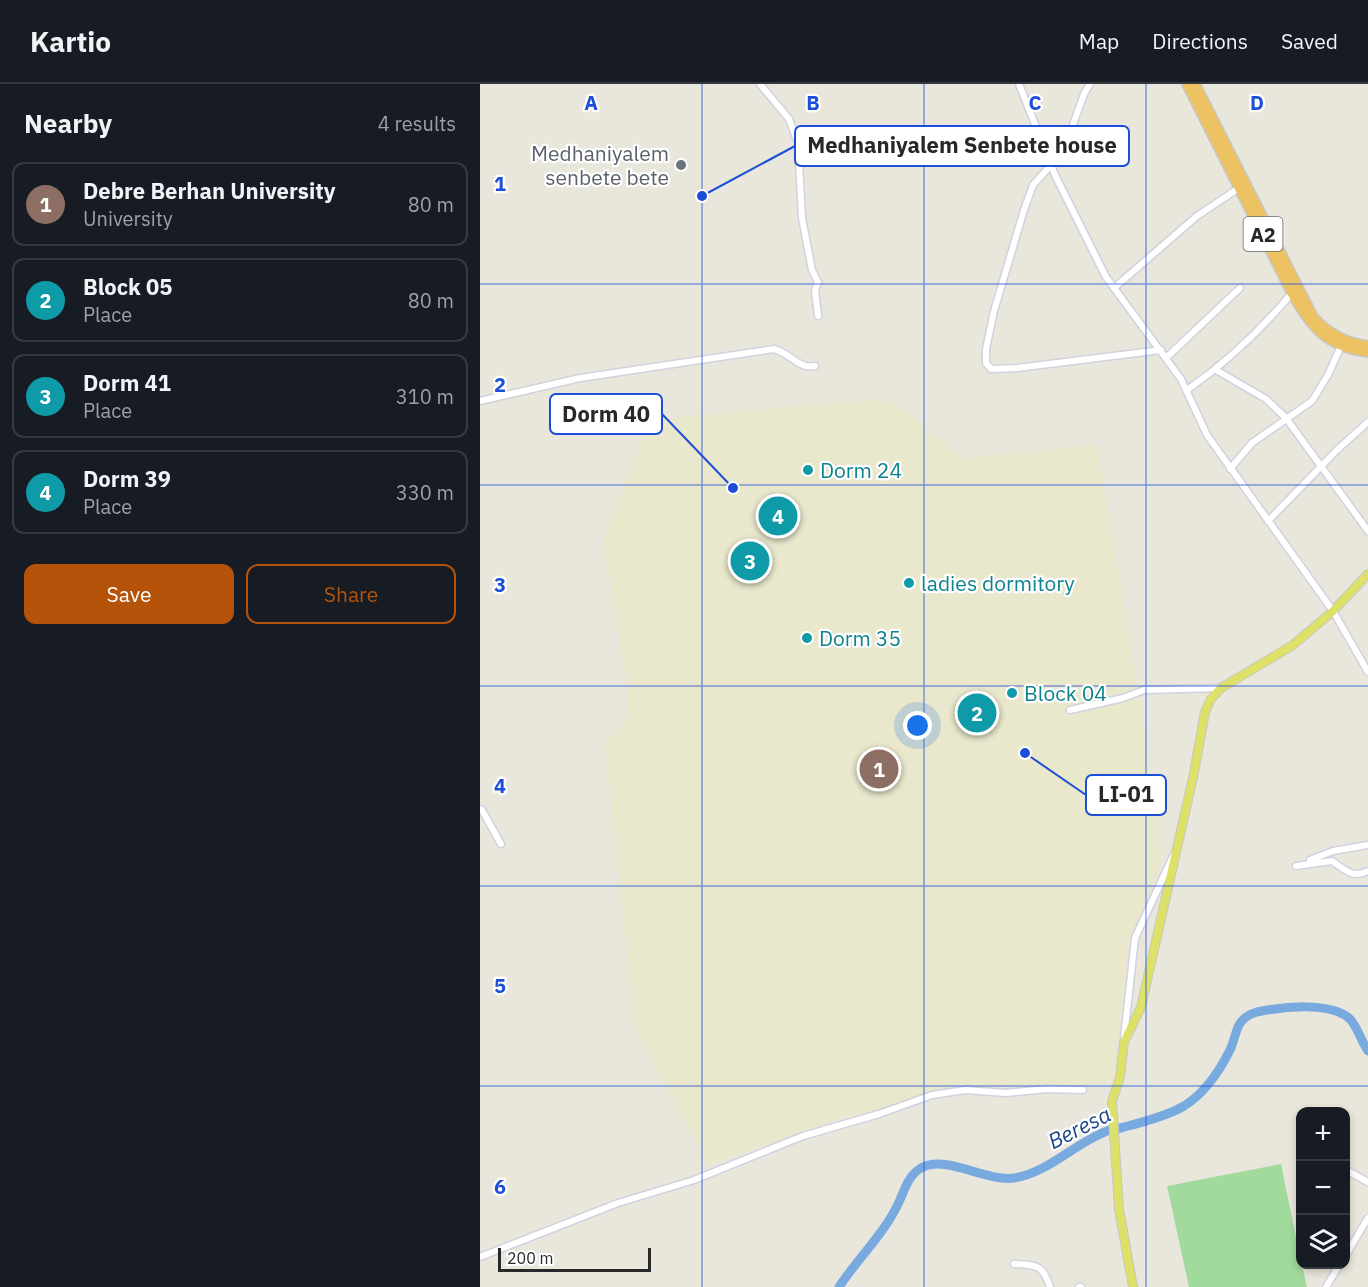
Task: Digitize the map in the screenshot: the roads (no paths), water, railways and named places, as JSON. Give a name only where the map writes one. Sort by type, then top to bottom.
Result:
[{"type":"highway","name":"A2","points":[[1187,84],[1313,317],[1336,337],[1357,345],[1368,346]]},
{"type":"highway","name":"A2","points":[[1195,84],[1236,172],[1239,188],[1292,293],[1313,327],[1341,346],[1368,352]]},
{"type":"main road","points":[[1133,1287],[1119,1209],[1112,1101],[1120,1077],[1124,1042],[1141,1007],[1194,774],[1205,712],[1211,699],[1221,688],[1286,650],[1333,611],[1368,574]]},
{"type":"street","points":[[760,84],[789,119],[798,142],[802,218],[812,270],[818,282],[815,290],[818,316]]},
{"type":"street","points":[[1019,84],[1050,163],[1106,277],[1182,379],[1207,435],[1333,611],[1368,672]]},
{"type":"street","points":[[1090,84],[1070,133],[1034,185],[1024,210],[994,311],[986,349],[986,363],[991,369],[1017,368],[1161,350]]},
{"type":"street","points":[[1114,288],[1197,216],[1239,188]]},
{"type":"street","points":[[1166,358],[1240,288]]},
{"type":"street","points":[[1186,390],[1216,370],[1274,315],[1292,293]]},
{"type":"street","points":[[1230,469],[1252,443],[1304,408],[1318,393],[1341,346]]},
{"type":"street","points":[[480,401],[580,378],[774,349],[784,351],[803,366],[815,366]]},
{"type":"street","points":[[1216,370],[1266,399],[1286,418],[1368,531]]},
{"type":"street","points":[[1268,521],[1368,422]]},
{"type":"street","points":[[1070,710],[1123,698],[1144,690],[1221,688]]},
{"type":"street","points":[[480,809],[501,844]]},
{"type":"street","points":[[1368,845],[1333,850],[1296,866],[1332,861],[1357,875],[1368,871]]},
{"type":"street","points":[[1124,1042],[1135,938],[1177,846]]},
{"type":"street","points":[[480,1257],[618,1203],[702,1178],[803,1136],[869,1118],[932,1095],[965,1090],[1006,1093],[1047,1089],[1083,1090]]},
{"type":"street","points":[[1350,1172],[1368,1182]]},
{"type":"street","points":[[1350,1248],[1368,1218]]},
{"type":"street","points":[[1359,1233],[1368,1237]]},
{"type":"street","points":[[1014,1264],[1028,1264],[1042,1269],[1047,1274],[1050,1287]]},
{"type":"street","points":[[1326,1287],[1337,1269]]},
{"type":"waterway","name":"Beresa","points":[[839,1287],[879,1235],[910,1179],[921,1168],[942,1164],[991,1176],[1014,1178],[1050,1164],[1095,1136],[1177,1110],[1192,1101],[1211,1081],[1230,1050],[1239,1025],[1252,1014],[1292,1007],[1319,1008],[1342,1013],[1355,1026],[1368,1051]]},
{"type":"place","name":"Medhaniyalem senbete bete","points":[[681,165]]},
{"type":"place","name":"Medhaniyalem Senbete house","points":[[702,196]]},
{"type":"place","name":"Dorm 24","points":[[808,470]]},
{"type":"place","name":"Dorm 40","points":[[733,488]]},
{"type":"place","name":"Dorm 39","points":[[778,516]]},
{"type":"place","name":"Dorm 41","points":[[750,561]]},
{"type":"place","name":"ladies dormitory","points":[[909,583]]},
{"type":"place","name":"Dorm 35","points":[[807,638]]},
{"type":"place","name":"Block 04","points":[[1012,693]]},
{"type":"place","name":"Block 05","points":[[977,713]]},
{"type":"place","name":"LI-01","points":[[1025,753]]},
{"type":"place","name":"Debre Berhan University","points":[[879,769]]}]
